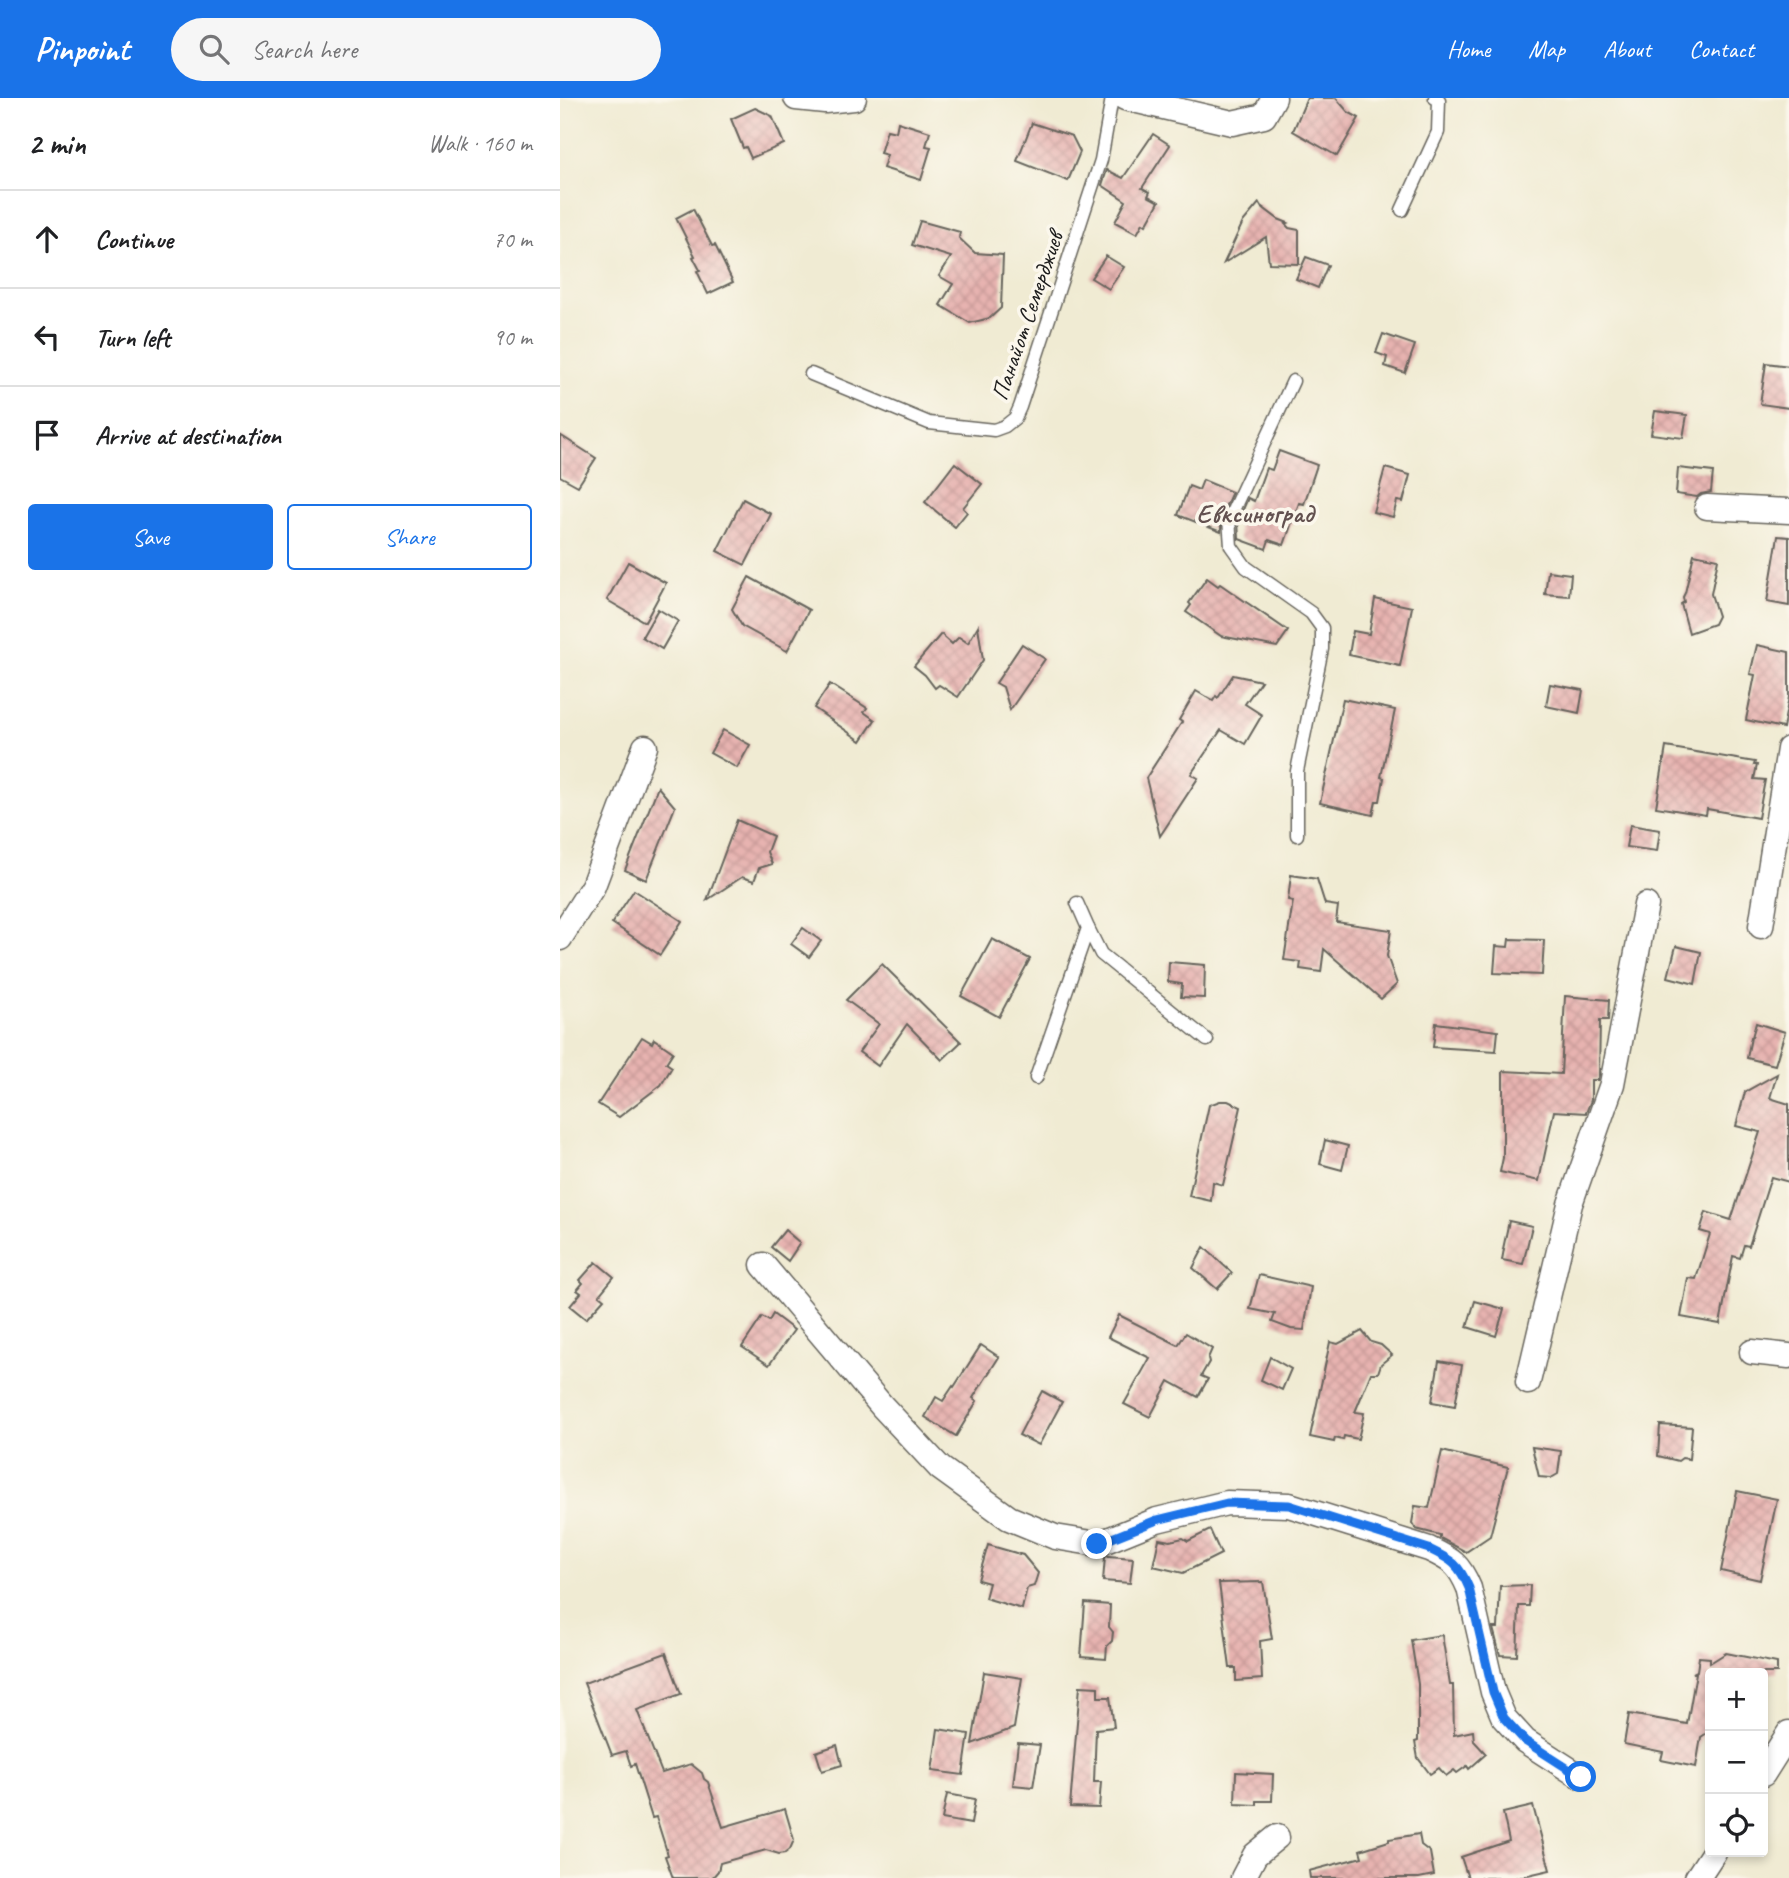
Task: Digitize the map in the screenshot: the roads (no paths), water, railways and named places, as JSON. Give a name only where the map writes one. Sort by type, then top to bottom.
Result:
[{"type":"street","points":[[796,98],[825,101],[854,98]]},
{"type":"street","points":[[1125,98],[1232,123],[1264,116],[1274,98]]},
{"type":"street","points":[[1707,507],[1789,511]]},
{"type":"street","points":[[560,938],[593,886],[645,747]]},
{"type":"street","points":[[1761,926],[1789,750]]},
{"type":"street","points":[[1528,1382],[1570,1204],[1612,1084],[1646,905]]},
{"type":"street","points":[[763,1265],[882,1406],[940,1468],[1009,1517],[1055,1537],[1097,1544],[1157,1520],[1227,1503],[1289,1505],[1429,1549],[1450,1559],[1462,1572],[1469,1588],[1493,1692],[1504,1718],[1525,1741],[1581,1777]]},
{"type":"street","points":[[1752,1352],[1789,1356]]},
{"type":"street","points":[[1768,1766],[1789,1732]]},
{"type":"street","points":[[1243,1878],[1255,1855],[1276,1837]]},
{"type":"street","points":[[1697,1878],[1711,1857]]},
{"type":"lane","name":"Панайот Семерджиев","points":[[811,374],[929,423],[994,430],[1005,426],[1014,418],[1020,407],[1101,160],[1112,98]]},
{"type":"lane","points":[[1402,210],[1437,132],[1436,98]]},
{"type":"lane","points":[[1293,381],[1229,519],[1231,546],[1246,567],[1311,613],[1322,628],[1322,649],[1297,771],[1297,835]]},
{"type":"lane","points":[[1077,903],[1101,954],[1207,1040]]},
{"type":"lane","points":[[1036,1078],[1088,928]]},
{"type":"district","name":"Евксиноград","points":[[1255,513]]}]
